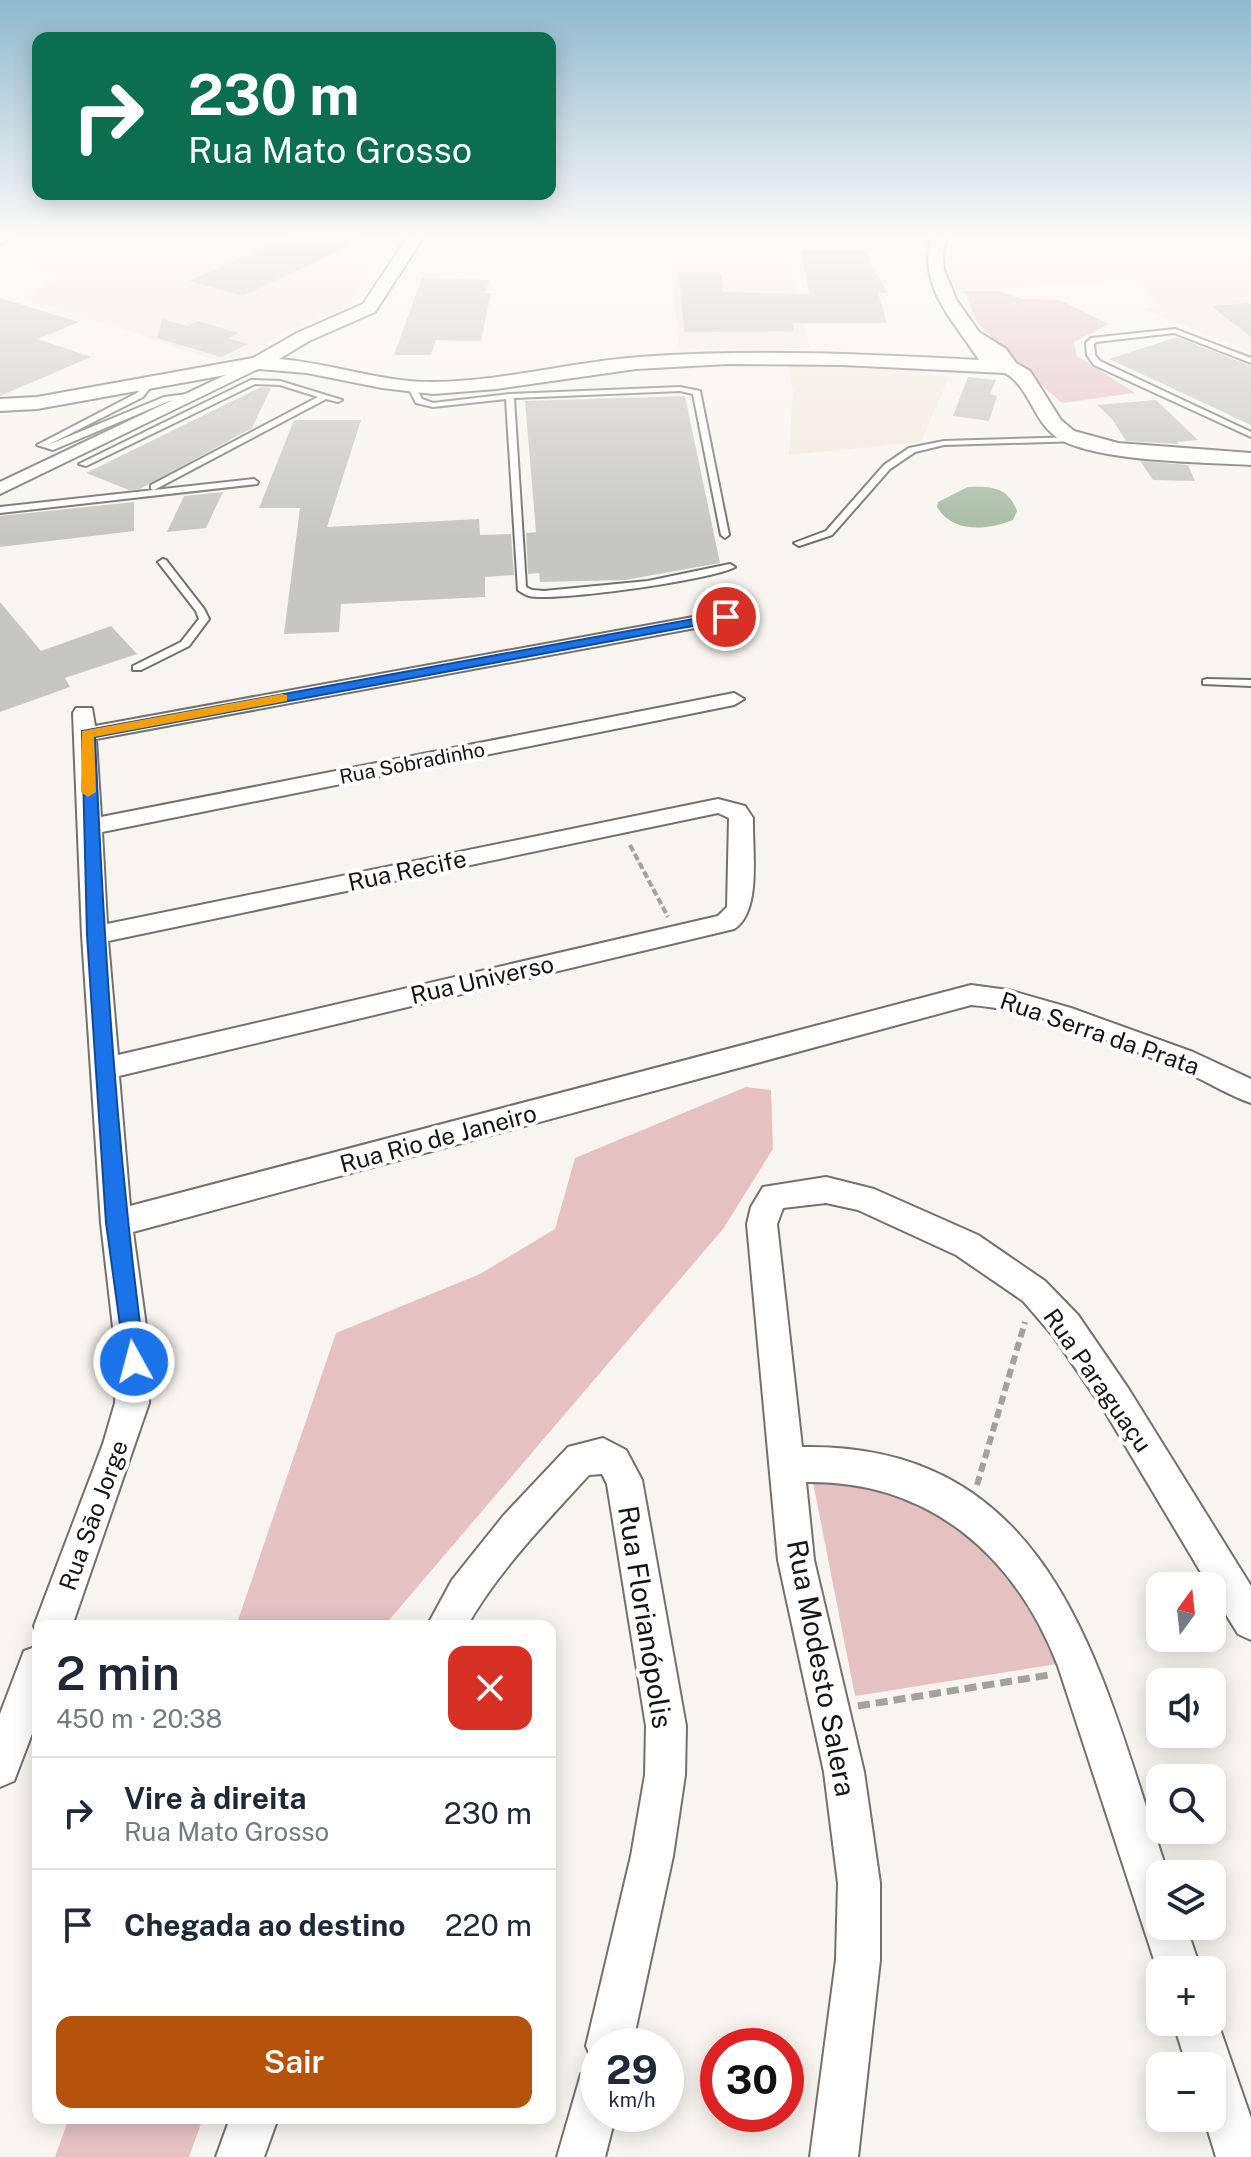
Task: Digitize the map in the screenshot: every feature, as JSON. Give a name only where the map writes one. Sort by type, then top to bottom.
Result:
[{"type":"street","points":[[0,489],[195,395],[267,369],[306,336]]},
{"type":"street","points":[[975,336],[1000,366],[1029,382],[1053,424],[1077,439],[1145,452],[1251,459]]},
{"type":"street","points":[[0,405],[37,403],[151,381],[307,367],[412,387],[457,387],[636,363],[728,358],[1000,366]]},
{"type":"street","name":"Rua São Jorge","points":[[55,1620],[120,1444],[132,1403],[134,1362],[116,1223],[95,935],[86,724],[726,617]]},
{"type":"street","name":"Rua Sobradinho","points":[[89,827],[734,699]]},
{"type":"street","name":"Rua Recife","points":[[95,935],[718,806]]},
{"type":"street","name":"Rua Universo","points":[[105,1069],[676,932],[725,923],[735,917],[739,907],[741,818],[737,811],[718,806]]},
{"type":"street","name":"Rua Serra da Prata","points":[[759,1052],[952,999],[971,995],[994,996],[1139,1043],[1208,1070],[1251,1092]]},
{"type":"street","name":"Rua Rio de Janeiro","points":[[116,1223],[759,1052]]},
{"type":"street","name":"Rua Paraguaçu","points":[[787,1193],[826,1190],[875,1203],[967,1245],[1034,1291],[1066,1326],[1116,1399],[1251,1621]]},
{"type":"street","name":"Rua Modesto Salera","points":[[787,1193],[774,1196],[766,1207],[762,1224],[796,1560],[844,1772],[859,1883],[858,1960],[834,2157]]},
{"type":"street","name":"Rua Florianópolis","points":[[449,1620],[482,1571],[580,1459],[603,1455],[614,1462],[624,1480],[666,1726],[665,1775],[652,1856],[613,2028]]},
{"type":"street","points":[[787,1465],[836,1465],[900,1477],[947,1498],[969,1513],[1021,1561],[1047,1600],[1079,1670],[1146,1872]]},
{"type":"street","points":[[0,1767],[32,1681]]},
{"type":"street","points":[[1226,2115],[1240,2157]]},
{"type":"street","points":[[240,2157],[252,2124]]},
{"type":"street","points":[[581,2157],[587,2132]]},
{"type":"lane","points":[[1133,336],[1094,340],[1090,343],[1091,355],[1097,363],[1251,435]]},
{"type":"lane","points":[[1187,336],[1251,361]]},
{"type":"lane","points":[[83,464],[245,386],[267,369],[338,400]]},
{"type":"lane","points":[[151,381],[140,395],[41,445],[50,448],[167,399],[195,395]]},
{"type":"lane","points":[[412,387],[419,401],[433,405],[510,396],[680,389],[697,393],[725,535]]},
{"type":"lane","points":[[154,487],[325,396]]},
{"type":"lane","points":[[510,396],[521,588],[530,593],[544,594],[619,587],[730,567]]},
{"type":"lane","points":[[799,543],[829,533],[887,467],[912,450],[944,443],[1077,439]]},
{"type":"lane","points":[[0,510],[254,482]]},
{"type":"lane","points":[[137,668],[185,644],[204,619],[163,562]]},
{"type":"lane","points":[[1207,682],[1251,683]]},
{"type":"path","points":[[620,825],[676,932]]},
{"type":"path","points":[[969,1513],[1034,1291]]},
{"type":"path","points":[[829,1711],[1079,1670]]},
{"type":"shaded area","points":[[142,336],[279,336],[254,352],[220,361]]},
{"type":"shaded area","points":[[678,336],[807,336],[810,348],[679,349]]},
{"type":"shaded area","points":[[990,336],[1086,336],[1074,342],[1077,356],[1135,393],[1062,403],[1015,363]]},
{"type":"shaded area","points":[[1210,336],[1251,336],[1251,352]]},
{"type":"shaded area","points":[[787,362],[926,366],[926,374],[949,377],[921,442],[789,455],[793,391]]},
{"type":"shaded area","points":[[968,487],[991,488],[1004,493],[1017,511],[1013,520],[982,527],[961,526],[952,522],[937,507],[938,502]]},
{"type":"shaded area","points":[[746,1087],[771,1090],[773,1149],[723,1229],[389,1620],[238,1620],[336,1333],[480,1274],[555,1229],[575,1158]]},
{"type":"shaded area","points":[[810,1467],[871,1471],[1024,1567],[1063,1663],[855,1696]]},
{"type":"shaded area","points":[[67,2124],[201,2124],[189,2157],[55,2157]]},
{"type":"building","points":[[0,336],[46,336],[38,339],[91,357],[0,396]]},
{"type":"building","points":[[233,336],[228,338],[248,344],[221,357],[157,338]]},
{"type":"building","points":[[401,336],[482,336],[481,341],[436,340],[431,355],[394,355]]},
{"type":"building","points":[[1177,337],[1251,366],[1251,425],[1109,359]]},
{"type":"building","points":[[968,377],[996,380],[990,394],[997,396],[989,421],[953,416]]},
{"type":"building","points":[[261,387],[271,388],[252,428],[140,489],[129,490],[86,473]]},
{"type":"building","points":[[685,396],[720,563],[625,580],[540,582],[539,573],[528,574],[526,533],[536,532],[525,401]]},
{"type":"building","points":[[1156,400],[1198,440],[1178,444],[1126,441],[1112,419],[1097,405]]},
{"type":"building","points":[[294,420],[361,420],[327,527],[479,519],[480,535],[511,534],[514,575],[485,577],[485,597],[341,604],[339,632],[284,634],[300,508],[259,508]]},
{"type":"building","points":[[1140,461],[1188,465],[1195,481],[1153,480]]},
{"type":"building","points":[[223,492],[206,528],[167,532],[184,496]]},
{"type":"building","points":[[134,502],[134,531],[0,547],[0,516]]},
{"type":"building","points":[[0,602],[41,651],[111,626],[137,654],[65,678],[70,687],[0,712]]},
{"type":"slow traffic","points":[[88,792],[87,734],[282,698]]},
{"type":"route","points":[[134,1362],[116,1223],[95,935],[87,734],[726,617]]}]
